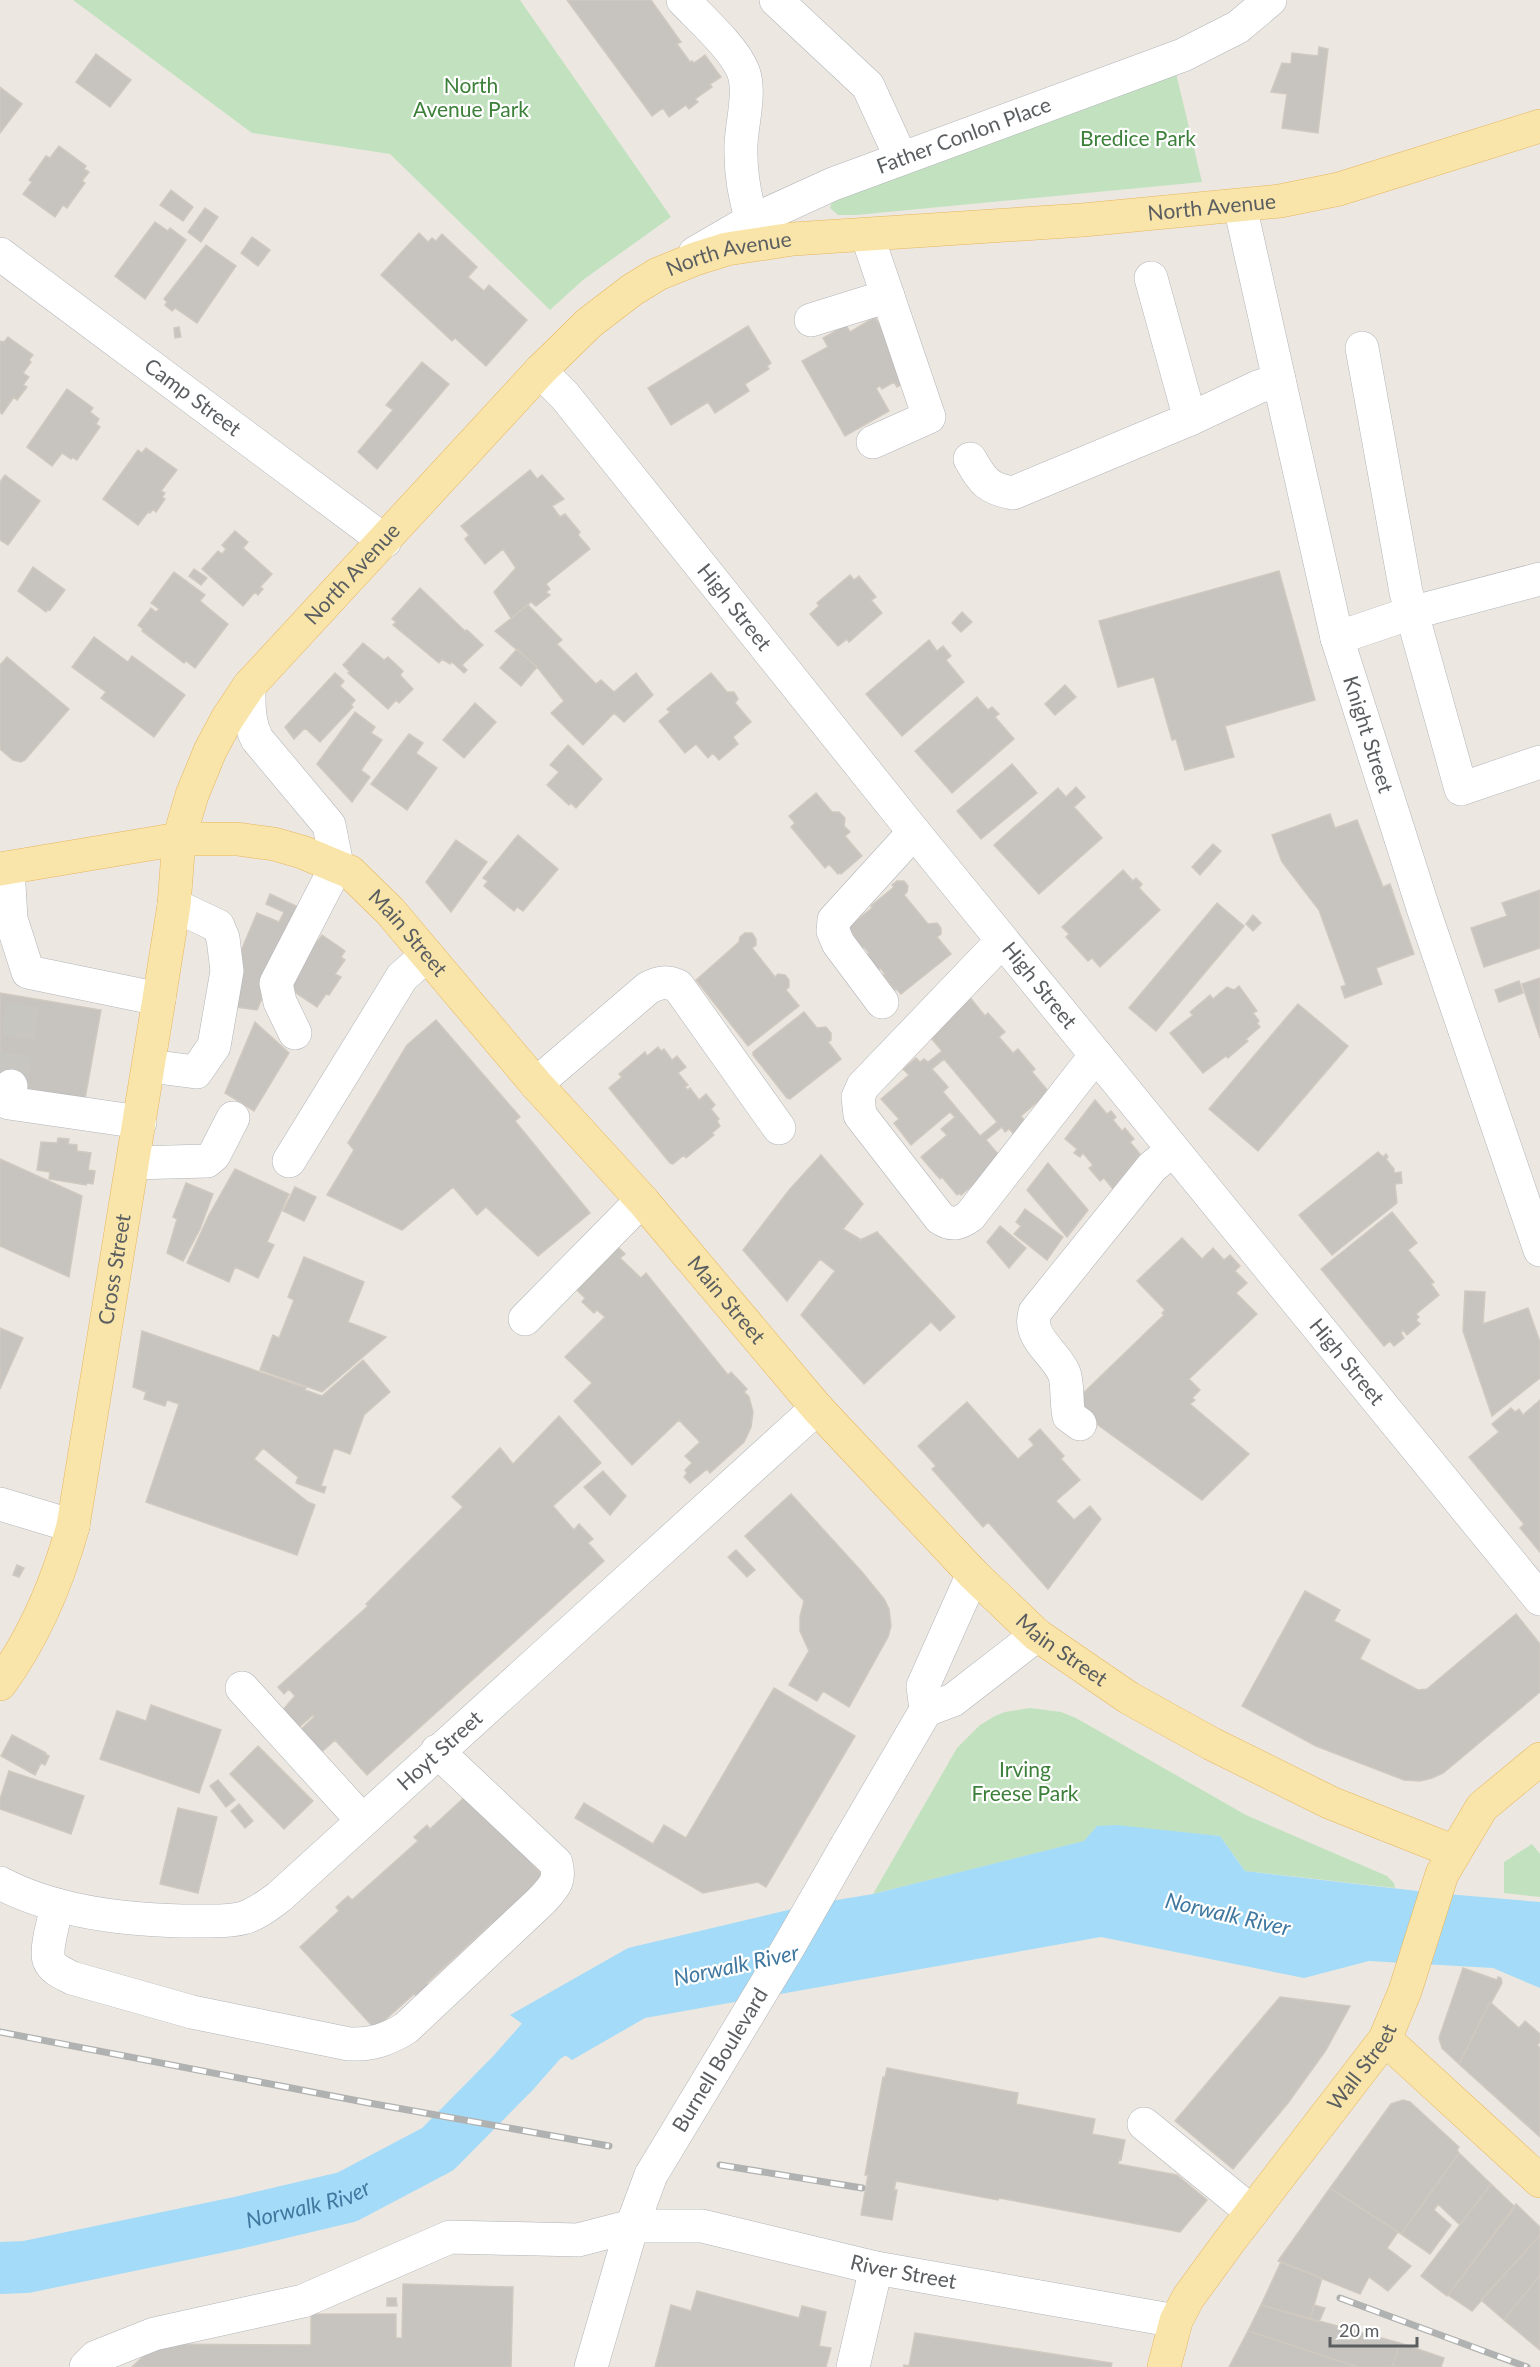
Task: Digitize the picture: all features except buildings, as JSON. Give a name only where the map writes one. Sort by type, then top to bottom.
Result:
[{"type":"main road","name":"North Avenue","points":[[179,839],[192,795],[210,751],[227,719],[249,686],[540,371],[606,308],[658,274],[726,249],[793,239],[1072,220],[1280,201],[1339,189],[1540,126]]},
{"type":"main road","name":"Main Street","points":[[4,869],[179,839],[237,838],[274,844],[338,865],[350,872],[390,911],[536,1084],[642,1200],[817,1408],[974,1574],[1036,1635],[1129,1698],[1212,1744],[1448,1863]]},
{"type":"main road","name":"Cross Street","points":[[6,1665],[43,1612],[55,1586],[73,1526],[134,1163],[174,905],[179,839]]},
{"type":"main road","name":"Wall Street","points":[[1164,2367],[1176,2321],[1188,2298],[1385,2039],[1406,1991],[1448,1863],[1482,1807],[1540,1759]]},
{"type":"main road","points":[[1385,2039],[1540,2181]]},
{"type":"street","points":[[683,0],[722,41],[743,71],[746,106],[741,142],[741,180],[752,221]]},
{"type":"street","points":[[776,0],[868,86],[901,158]]},
{"type":"street","name":"Father Conlon Place","points":[[658,274],[752,221],[833,184],[1183,55],[1238,27],[1270,0]]},
{"type":"street","name":"Knight Street","points":[[1240,206],[1337,638],[1424,911],[1539,1247]]},
{"type":"street","points":[[867,235],[930,417],[873,442]]},
{"type":"street","name":"Camp Street","points":[[0,254],[385,541]]},
{"type":"street","points":[[1151,278],[1190,419]]},
{"type":"street","points":[[811,320],[888,296]]},
{"type":"street","points":[[1362,348],[1411,613],[1461,789],[1540,762]]},
{"type":"street","name":"High Street","points":[[540,371],[572,404],[914,832],[1540,1599]]},
{"type":"street","points":[[970,459],[982,480],[994,489],[1013,493],[1279,380]]},
{"type":"street","points":[[1337,638],[1411,613],[1540,579]]},
{"type":"street","points":[[249,686],[248,716],[257,739],[329,825],[338,865],[276,983],[280,1002],[295,1033]]},
{"type":"street","points":[[882,1002],[838,943],[833,931],[834,920],[914,832]]},
{"type":"street","points":[[4,869],[10,919],[26,985],[159,999]]},
{"type":"street","points":[[149,1066],[196,1072],[214,1046],[227,971],[223,938],[218,927],[174,905]]},
{"type":"street","points":[[1002,940],[863,1086],[858,1097],[860,1115],[940,1218],[948,1224],[960,1223],[970,1216],[1096,1055]]},
{"type":"street","points":[[289,1161],[402,977],[427,955]]},
{"type":"street","points":[[536,1084],[648,988],[660,982],[669,982],[678,986],[779,1128]]},
{"type":"street","points":[[10,1086],[9,1103],[140,1122]]},
{"type":"street","points":[[134,1163],[207,1161],[214,1155],[233,1118]]},
{"type":"street","points":[[1080,1424],[1069,1416],[1065,1401],[1066,1377],[1063,1369],[1035,1334],[1032,1322],[1035,1312],[1152,1167],[1173,1150]]},
{"type":"street","points":[[525,1318],[642,1200]]},
{"type":"street","name":"Hoyt Street","points":[[0,1883],[57,1905],[153,1921],[225,1921],[243,1918],[258,1912],[279,1897],[817,1408]]},
{"type":"street","points":[[0,1504],[73,1526]]},
{"type":"street","points":[[974,1574],[923,1686],[926,1710],[953,1700],[1036,1635]]},
{"type":"street","points":[[242,1688],[362,1820]]},
{"type":"street","name":"Burnell Boulevard","points":[[591,2367],[632,2226],[651,2175],[788,1947],[926,1710]]},
{"type":"street","points":[[57,1905],[49,1960],[58,1971],[72,1978],[192,2012],[349,2044],[368,2045],[389,2038],[406,2028],[541,1901],[555,1885],[558,1873],[556,1863],[437,1751]]},
{"type":"street","points":[[1144,2124],[1252,2212]]},
{"type":"street","name":"River Street","points":[[86,2367],[96,2357],[154,2334],[303,2301],[450,2237],[578,2240],[632,2226],[702,2226],[876,2268],[1176,2321]]},
{"type":"street","points":[[853,2367],[876,2268]]},
{"type":"green space","name":"North Avenue Park","points":[[73,0],[520,0],[671,217],[583,280],[550,310],[390,154],[252,133]]},
{"type":"green space","name":"Bredice Park","points":[[1176,73],[1202,182],[856,215],[838,215],[830,208],[832,202]]},
{"type":"green space","name":"Irving Freese Park","points":[[1030,1708],[1061,1712],[1076,1718],[1246,1815],[1387,1876],[1394,1883],[1395,1888],[1245,1871],[1220,1836],[1097,1826],[1085,1841],[873,1894],[957,1748],[980,1725],[995,1716]]},
{"type":"green space","points":[[1532,1844],[1540,1854],[1540,1897],[1504,1893],[1504,1862]]},
{"type":"water","points":[[1117,1825],[1220,1836],[1245,1871],[1435,1893],[1540,1902],[1540,1988],[1493,1968],[1369,1961],[1304,1978],[1101,1937],[645,2018],[572,2060],[510,2015],[628,1948],[813,1904],[873,1894],[1084,1841],[1097,1826]]},
{"type":"waterway","name":"Norwalk River","points":[[0,2268],[26,2267],[237,2223],[347,2197],[438,2149],[543,2039],[605,2000]]},
{"type":"tunnel","points":[[11,1086],[24,997]]},
{"type":"railway","points":[[0,2032],[369,2103],[609,2146]]},
{"type":"railway","points":[[720,2165],[862,2188]]},
{"type":"railway","points":[[1340,2298],[1527,2367]]}]
